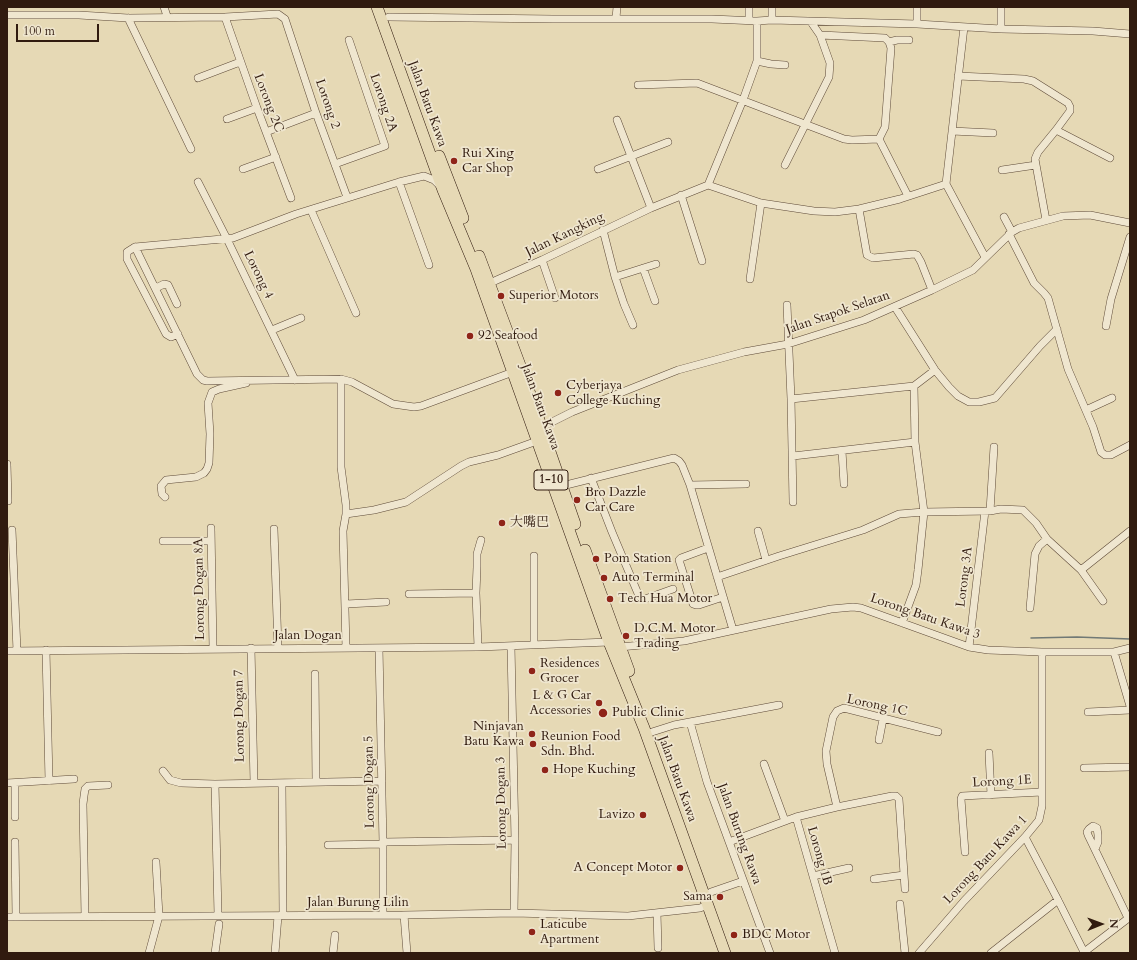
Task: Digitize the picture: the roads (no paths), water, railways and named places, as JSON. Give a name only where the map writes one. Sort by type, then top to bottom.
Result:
[{"type":"highway","name":"Jalan Batu Kawa","points":[[377,7],[443,190],[476,269],[609,642],[644,728],[725,953]]},
{"type":"highway","name":"Jalan Batu Kawa","points":[[387,12],[453,194],[490,283],[620,647],[733,953]]},
{"type":"street","points":[[164,7],[167,16]]},
{"type":"street","points":[[616,18],[617,7]]},
{"type":"street","points":[[748,20],[749,7]]},
{"type":"street","points":[[772,7],[772,20]]},
{"type":"street","points":[[917,7],[917,24]]},
{"type":"street","points":[[1001,7],[1001,29]]},
{"type":"street","points":[[387,12],[917,24],[1001,29],[1093,31],[1130,34]]},
{"type":"street","name":"Lorong 2","points":[[225,17],[278,14],[285,19],[316,113],[347,197]]},
{"type":"street","points":[[7,15],[79,15],[128,18],[167,16],[225,17]]},
{"type":"street","name":"Lorong 2C","points":[[225,17],[240,62],[291,198]]},
{"type":"street","points":[[128,18],[191,149]]},
{"type":"street","points":[[757,21],[757,60],[743,100],[708,185],[761,203],[814,211],[835,212],[859,208],[908,196],[946,184]]},
{"type":"street","points":[[785,165],[829,77],[830,63],[820,34],[811,22]]},
{"type":"street","points":[[964,27],[946,184],[985,257]]},
{"type":"street","points":[[820,34],[885,38],[890,45],[885,127],[879,139]]},
{"type":"street","name":"Lorong 2A","points":[[335,164],[385,146],[349,40]]},
{"type":"street","points":[[890,45],[897,40],[909,40]]},
{"type":"street","points":[[757,60],[771,64],[785,65]]},
{"type":"street","points":[[198,78],[240,62]]},
{"type":"street","points":[[958,76],[1024,79],[1033,81],[1068,103],[1070,111],[1038,152],[1035,159],[1046,220]]},
{"type":"street","points":[[638,85],[697,83],[852,140],[879,139]]},
{"type":"street","points":[[227,119],[257,108]]},
{"type":"street","points":[[266,132],[316,113]]},
{"type":"street","points":[[617,120],[650,208]]},
{"type":"street","points":[[1056,130],[1110,158]]},
{"type":"street","points":[[952,131],[993,133]]},
{"type":"street","points":[[879,139],[908,196]]},
{"type":"street","points":[[598,169],[668,142]]},
{"type":"street","points":[[424,176],[430,164],[429,148]]},
{"type":"street","points":[[243,170],[276,157]]},
{"type":"street","points":[[1002,170],[1036,165]]},
{"type":"street","points":[[178,334],[171,337],[166,334],[127,259],[127,252],[135,247],[233,238],[296,214],[347,197],[424,176],[434,180],[443,190]]},
{"type":"street","name":"Lorong 4","points":[[198,182],[272,330],[295,380]]},
{"type":"street","points":[[399,182],[429,265]]},
{"type":"street","name":"Jalan Kangking","points":[[490,283],[542,260],[650,208],[708,185]]},
{"type":"street","points":[[681,195],[702,261]]},
{"type":"street","points":[[750,279],[761,203]]},
{"type":"street","points":[[859,208],[864,248],[867,255],[873,258],[914,254],[917,255],[932,290]]},
{"type":"street","points":[[311,210],[356,313]]},
{"type":"street","name":"Jalan Stapok Selatan","points":[[542,427],[576,410],[678,370],[744,352],[788,344],[864,320],[973,270],[1011,233],[1019,228],[1063,216],[1090,215],[1130,223]]},
{"type":"street","points":[[1004,217],[1034,283],[1048,298],[1068,369],[1086,410],[1101,452],[1105,455],[1111,456],[1130,445]]},
{"type":"street","points":[[603,230],[615,277],[633,325]]},
{"type":"street","points":[[1106,326],[1111,299],[1130,238]]},
{"type":"street","points":[[135,247],[197,374],[203,380],[248,381],[341,379],[352,382],[393,404],[414,407],[421,406],[513,372]]},
{"type":"street","points":[[542,260],[555,298]]},
{"type":"street","points":[[615,277],[656,264]]},
{"type":"street","points":[[643,268],[655,301]]},
{"type":"street","points":[[156,288],[164,284],[168,284],[178,304]]},
{"type":"street","points":[[787,305],[793,456],[793,502]]},
{"type":"street","points":[[895,307],[935,370],[948,387],[963,400],[969,402],[987,401],[995,398],[1001,393],[1040,346],[1057,329]]},
{"type":"street","points":[[272,330],[301,318]]},
{"type":"street","points":[[791,399],[914,386],[935,370]]},
{"type":"street","points":[[341,379],[341,467],[346,505],[343,531],[346,648]]},
{"type":"street","points":[[165,497],[162,494],[161,486],[166,480],[196,477],[204,473],[207,469],[209,463],[210,434],[208,403],[212,392],[219,389],[244,384],[248,381]]},
{"type":"street","points":[[902,623],[916,585],[924,512],[915,442],[914,386]]},
{"type":"street","points":[[1086,410],[1112,398]]},
{"type":"street","points":[[346,514],[374,510],[406,502],[461,466],[537,441]]},
{"type":"street","points":[[793,456],[915,442]]},
{"type":"street","name":"Lorong 3A","points":[[969,647],[988,511],[994,447]]},
{"type":"street","points":[[842,451],[844,484]]},
{"type":"street","points":[[562,486],[674,458],[682,465],[690,485],[733,630]]},
{"type":"street","points":[[7,464],[8,501]]},
{"type":"street","points":[[591,478],[639,596],[642,599],[645,599],[673,589]]},
{"type":"street","points":[[690,485],[746,484]]},
{"type":"street","points":[[717,577],[863,530],[899,514],[988,511],[1001,509],[1023,510],[1036,523],[1047,539],[1081,570],[1103,601]]},
{"type":"street","name":"Lorong Dogan 8A","points":[[211,528],[212,649]]},
{"type":"street","points":[[274,529],[278,648]]},
{"type":"street","points":[[12,530],[17,651]]},
{"type":"street","points":[[758,531],[766,560]]},
{"type":"street","points":[[1081,570],[1130,531]]},
{"type":"street","points":[[1030,608],[1035,554],[1039,546],[1047,539]]},
{"type":"street","points":[[478,647],[476,593],[477,554],[480,540]]},
{"type":"street","points":[[163,541],[211,541]]},
{"type":"street","points":[[708,548],[679,560],[693,604],[699,605],[723,597]]},
{"type":"street","points":[[534,556],[534,644]]},
{"type":"street","points":[[409,594],[476,593]]},
{"type":"street","points":[[346,604],[386,602]]},
{"type":"street","name":"Lorong Batu Kawa 3","points":[[620,647],[684,641],[830,609],[853,607],[861,608],[969,647],[988,650],[1114,652],[1130,648]]},
{"type":"street","name":"Jalan Dogan","points":[[7,651],[478,647],[609,642]]},
{"type":"street","name":"Lorong Dogan 3","points":[[511,646],[514,913]]},
{"type":"street","name":"Lorong Dogan 7","points":[[251,648],[254,783]]},
{"type":"street","name":"Lorong Dogan 5","points":[[379,648],[383,915]]},
{"type":"street","points":[[46,650],[49,781]]},
{"type":"street","name":"Lorong Batu Kawa 1","points":[[919,953],[964,901],[1025,837],[1039,820],[1042,806],[1042,652]]},
{"type":"street","points":[[1114,652],[1130,706]]},
{"type":"street","points":[[315,674],[316,782]]},
{"type":"street","points":[[652,732],[690,722],[779,705]]},
{"type":"street","name":"Lorong 1C","points":[[837,807],[827,764],[826,751],[833,717],[837,710],[844,708],[938,732]]},
{"type":"street","points":[[1088,712],[1130,710]]},
{"type":"street","points":[[879,740],[883,719]]},
{"type":"street","name":"Jalan Burung Rawa","points":[[690,722],[707,782],[770,953]]},
{"type":"street","points":[[989,752],[991,795]]},
{"type":"street","points":[[764,764],[785,820]]},
{"type":"street","points":[[1084,768],[1130,767]]},
{"type":"street","points":[[164,771],[169,779],[174,782],[215,784],[382,781]]},
{"type":"street","points":[[7,783],[74,779]]},
{"type":"street","points":[[15,782],[15,817]]},
{"type":"street","points":[[275,953],[281,916],[282,783]]},
{"type":"street","points":[[215,784],[218,915]]},
{"type":"street","points":[[86,916],[84,796],[88,786],[108,785]]},
{"type":"street","name":"Lorong 1E","points":[[965,852],[962,796],[1042,792]]},
{"type":"street","name":"Lorong 1B","points":[[835,953],[796,817],[837,807],[896,796],[899,799],[904,875]]},
{"type":"street","points":[[729,842],[796,817]]},
{"type":"street","points":[[1025,837],[1058,900],[1083,953],[1129,918],[1095,849]]},
{"type":"street","points":[[328,845],[514,840]]},
{"type":"street","points":[[15,842],[16,916]]},
{"type":"street","points":[[149,953],[159,916],[156,862]]},
{"type":"street","points":[[813,876],[849,868]]},
{"type":"street","points":[[874,879],[904,875],[906,889]]},
{"type":"street","points":[[711,892],[743,881]]},
{"type":"street","points":[[991,953],[1058,900]]},
{"type":"street","points":[[900,904],[905,953]]},
{"type":"street","name":"Jalan Burung Lilin","points":[[7,917],[514,913],[628,916],[700,908],[708,905]]},
{"type":"street","points":[[657,913],[658,948]]},
{"type":"street","points":[[404,915],[407,953]]},
{"type":"street","points":[[214,953],[219,924]]},
{"type":"street","points":[[333,953],[335,935]]},
{"type":"waterway","points":[[1031,638],[1077,637],[1130,639]]},
{"type":"place","name":"Rui Xing Car Shop","points":[[454,161]]},
{"type":"place","name":"Superior Motors","points":[[501,296]]},
{"type":"place","name":"92 Seafood","points":[[470,336]]},
{"type":"place","name":"Cyberjaya College Kuching","points":[[558,393]]},
{"type":"place","name":"Bro Dazzle Car Care","points":[[577,500]]},
{"type":"place","name":"大嘴巴","points":[[502,523]]},
{"type":"place","name":"Pom Station","points":[[596,559]]},
{"type":"place","name":"Auto Terminal","points":[[604,578]]},
{"type":"place","name":"Tech Hua Motor","points":[[610,599]]},
{"type":"place","name":"D.C.M. Motor Trading","points":[[626,636]]},
{"type":"place","name":"Residences Grocer","points":[[532,671]]},
{"type":"place","name":"L & G Car Accessories","points":[[599,703]]},
{"type":"place","name":"Public Clinic","points":[[603,713]]},
{"type":"place","name":"Ninjavan Batu Kawa","points":[[532,734]]},
{"type":"place","name":"Reunion Food Sdn. Bhd.","points":[[533,744]]},
{"type":"place","name":"Hope Kuching","points":[[545,770]]},
{"type":"place","name":"Lavizo","points":[[643,815]]},
{"type":"place","name":"A Concept Motor","points":[[680,868]]},
{"type":"place","name":"Sama","points":[[720,897]]},
{"type":"place","name":"Laticube Apartment","points":[[532,932]]},
{"type":"place","name":"BDC Motor","points":[[734,935]]}]
